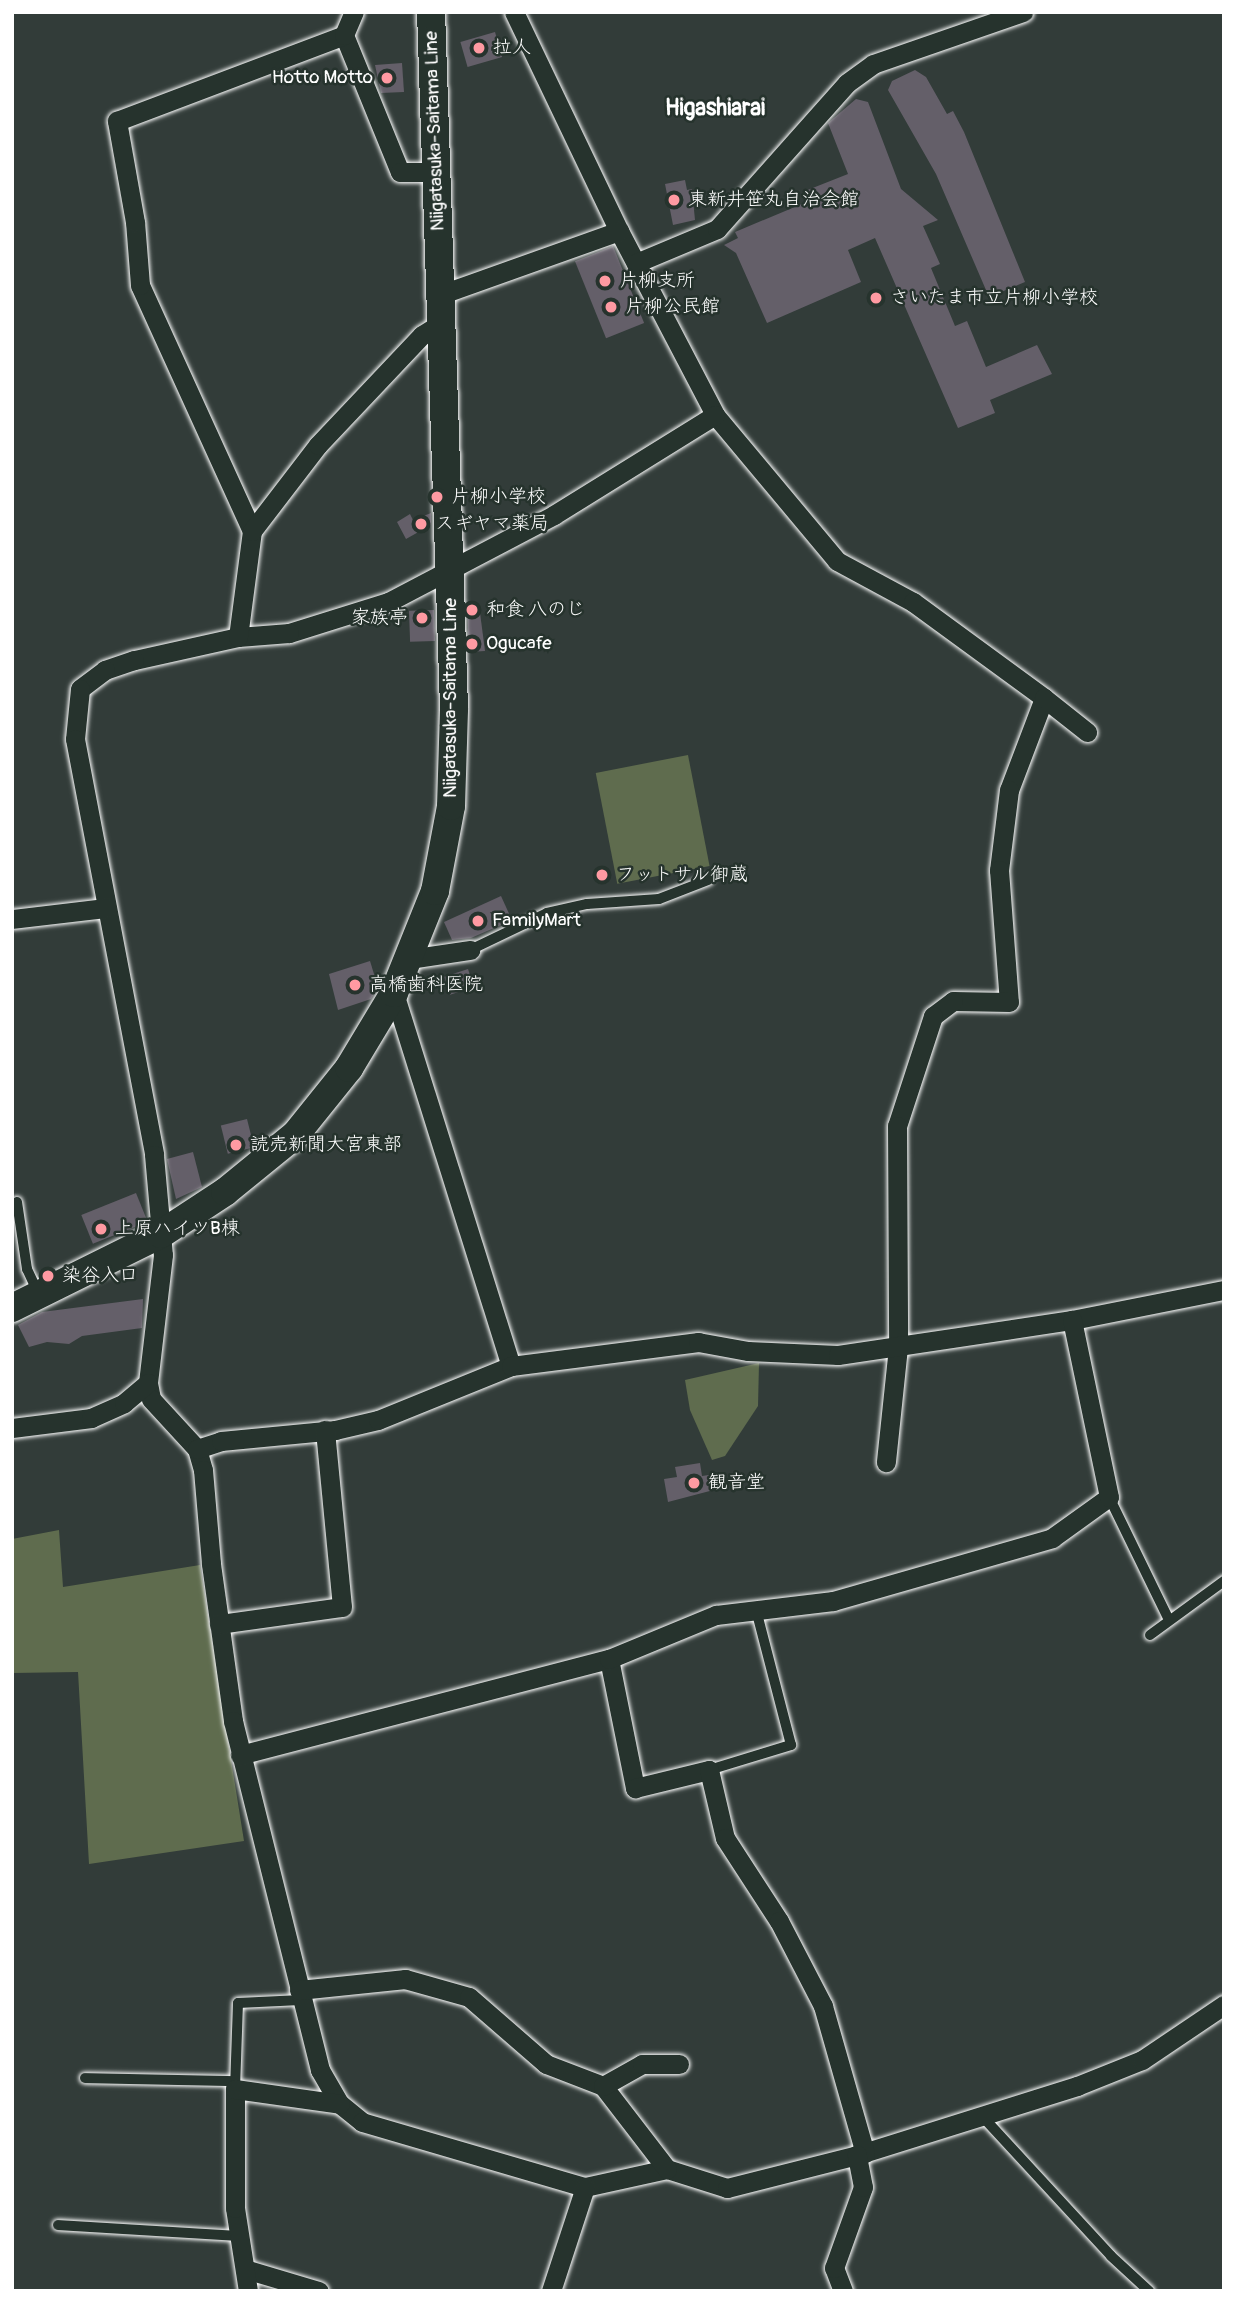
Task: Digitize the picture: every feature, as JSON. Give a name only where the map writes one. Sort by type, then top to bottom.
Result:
[{"type":"main road","name":"Niigatasuka-Saitama Line","points":[[12,1308],[161,1234],[225,1192],[296,1134],[349,1068],[394,993],[410,959],[435,891],[451,806],[454,708],[431,12]]},
{"type":"street","points":[[354,12],[344,35],[400,172],[435,172]]},
{"type":"street","points":[[514,12],[619,231],[715,415],[837,561],[913,602],[1087,732]]},
{"type":"street","points":[[636,263],[717,229],[847,83],[873,64],[1023,12]]},
{"type":"street","points":[[252,531],[140,285],[135,222],[117,121],[344,35]]},
{"type":"street","points":[[442,294],[619,231]]},
{"type":"street","points":[[238,637],[252,531],[317,446],[422,335],[443,323]]},
{"type":"street","points":[[715,415],[554,515],[388,602],[289,633],[238,637],[181,647],[104,670],[80,690],[75,739],[154,1155],[163,1255],[148,1383],[151,1399],[197,1449],[203,1470],[219,1624],[240,1755],[320,2070],[340,2105],[362,2122],[584,2187],[667,2169],[727,2188],[861,2154],[982,2116],[1142,2060],[1224,2005]]},
{"type":"street","points":[[886,1462],[898,1347],[897,1126],[933,1016],[953,1001],[1009,1002],[999,870],[1009,790],[1044,698]]},
{"type":"street","points":[[12,919],[106,908]]},
{"type":"street","points":[[410,959],[470,950]]},
{"type":"street","points":[[394,993],[511,1366]]},
{"type":"street","points":[[197,1449],[221,1441],[325,1430],[378,1420],[511,1366],[698,1342],[748,1351],[838,1356],[1072,1320],[1224,1290]]},
{"type":"street","points":[[240,1755],[609,1659],[716,1615],[833,1601],[1052,1538],[1109,1497],[1072,1320]]},
{"type":"street","points":[[12,1428],[91,1418],[124,1403],[148,1383]]},
{"type":"street","points":[[219,1624],[342,1607],[325,1430]]},
{"type":"street","points":[[609,1659],[635,1788],[709,1770],[725,1838],[779,1922],[823,2006],[861,2154],[863,2187],[834,2267],[843,2291]]},
{"type":"street","points":[[300,1995],[392,1980],[433,1983],[469,1997],[546,2064],[603,2086],[667,2169]]},
{"type":"street","points":[[603,2086],[642,2064],[679,2064]]},
{"type":"street","points":[[248,2291],[238,2236],[234,2085],[340,2105]]},
{"type":"street","points":[[551,2291],[584,2187]]},
{"type":"street","points":[[245,2269],[319,2291]]},
{"type":"lane","points":[[470,950],[547,913],[587,904],[659,899],[708,880]]},
{"type":"lane","points":[[17,1202],[27,1269],[39,1295]]},
{"type":"lane","points":[[1109,1497],[1169,1620]]},
{"type":"lane","points":[[1150,1635],[1224,1581]]},
{"type":"lane","points":[[709,1770],[791,1745],[755,1609]]},
{"type":"lane","points":[[85,2078],[234,2085],[238,2003],[300,1995]]},
{"type":"lane","points":[[982,2116],[1149,2291]]},
{"type":"lane","points":[[58,2225],[238,2236]]},
{"type":"green space","points":[[688,755],[710,866],[617,884],[596,773]]},
{"type":"green space","points":[[759,1363],[758,1406],[725,1456],[712,1460],[690,1410],[685,1380]]},
{"type":"green space","points":[[59,1530],[63,1587],[200,1565],[244,1841],[89,1864],[78,1672],[12,1673],[12,1539]]},
{"type":"building","points":[[495,32],[502,57],[468,67],[460,42]]},
{"type":"building","points":[[402,63],[404,92],[381,93],[375,65]]},
{"type":"building","points":[[915,70],[926,77],[947,114],[953,111],[964,132],[1025,282],[989,297],[936,174],[888,90],[892,81]]},
{"type":"building","points":[[856,99],[868,102],[901,189],[938,220],[923,226],[940,264],[931,268],[955,326],[967,321],[986,367],[1037,345],[1052,374],[990,400],[995,413],[958,428],[875,238],[848,250],[861,282],[767,323],[736,253],[724,245],[738,238],[735,232],[809,201],[805,191],[848,174],[828,123]]},
{"type":"building","points":[[685,180],[687,190],[692,189],[695,220],[673,225],[665,184]]},
{"type":"building","points":[[613,246],[644,323],[606,338],[575,261]]},
{"type":"building","points":[[431,513],[431,525],[406,539],[397,522],[410,514],[413,520]]},
{"type":"building","points":[[467,605],[479,605],[485,651],[469,652]]},
{"type":"building","points":[[434,610],[435,641],[410,642],[409,611]]},
{"type":"building","name":"FamilyMart","points":[[501,896],[512,920],[471,938],[452,940],[444,922]]},
{"type":"building","name":"高橋歯科医院","points":[[370,961],[378,987],[371,999],[338,1010],[329,974]]},
{"type":"building","points":[[468,969],[474,987],[450,995],[444,977]]},
{"type":"building","points":[[247,1119],[254,1147],[228,1154],[221,1126]]},
{"type":"building","points":[[193,1152],[202,1187],[176,1199],[167,1159]]},
{"type":"building","points":[[136,1193],[148,1222],[93,1244],[81,1215]]},
{"type":"building","points":[[143,1299],[142,1328],[82,1336],[69,1344],[47,1342],[29,1347],[18,1325],[42,1312]]},
{"type":"building","name":"観音堂","points":[[700,1463],[702,1476],[722,1473],[725,1487],[668,1502],[664,1479],[677,1477],[675,1467]]},
{"type":"place","name":"拉人","points":[[479,48]]},
{"type":"place","name":"Hotto Motto","points":[[387,78]]},
{"type":"place","name":"東新井笹丸自治会館","points":[[674,200]]},
{"type":"place","name":"片柳支所","points":[[605,281]]},
{"type":"place","name":"さいたま市立片柳小学校","points":[[876,298]]},
{"type":"place","name":"片柳公民館","points":[[611,307]]},
{"type":"place","name":"片柳小学校","points":[[437,497]]},
{"type":"place","name":"スギヤマ薬局","points":[[421,524]]},
{"type":"place","name":"和食 八のじ","points":[[472,610]]},
{"type":"place","name":"家族亭","points":[[422,618]]},
{"type":"place","name":"Ogucafe","points":[[472,644]]},
{"type":"place","name":"フットサル御蔵","points":[[602,875]]},
{"type":"place","name":"FamilyMart","points":[[478,921]]},
{"type":"place","name":"高橋歯科医院","points":[[355,985]]},
{"type":"place","name":"読売新聞大宮東部","points":[[236,1145]]},
{"type":"place","name":"上原ハイツB棟","points":[[101,1229]]},
{"type":"place","name":"染谷入口","points":[[48,1276]]},
{"type":"place","name":"観音堂","points":[[694,1483]]},
{"type":"district","name":"Higashiarai","points":[[715,108]]}]
